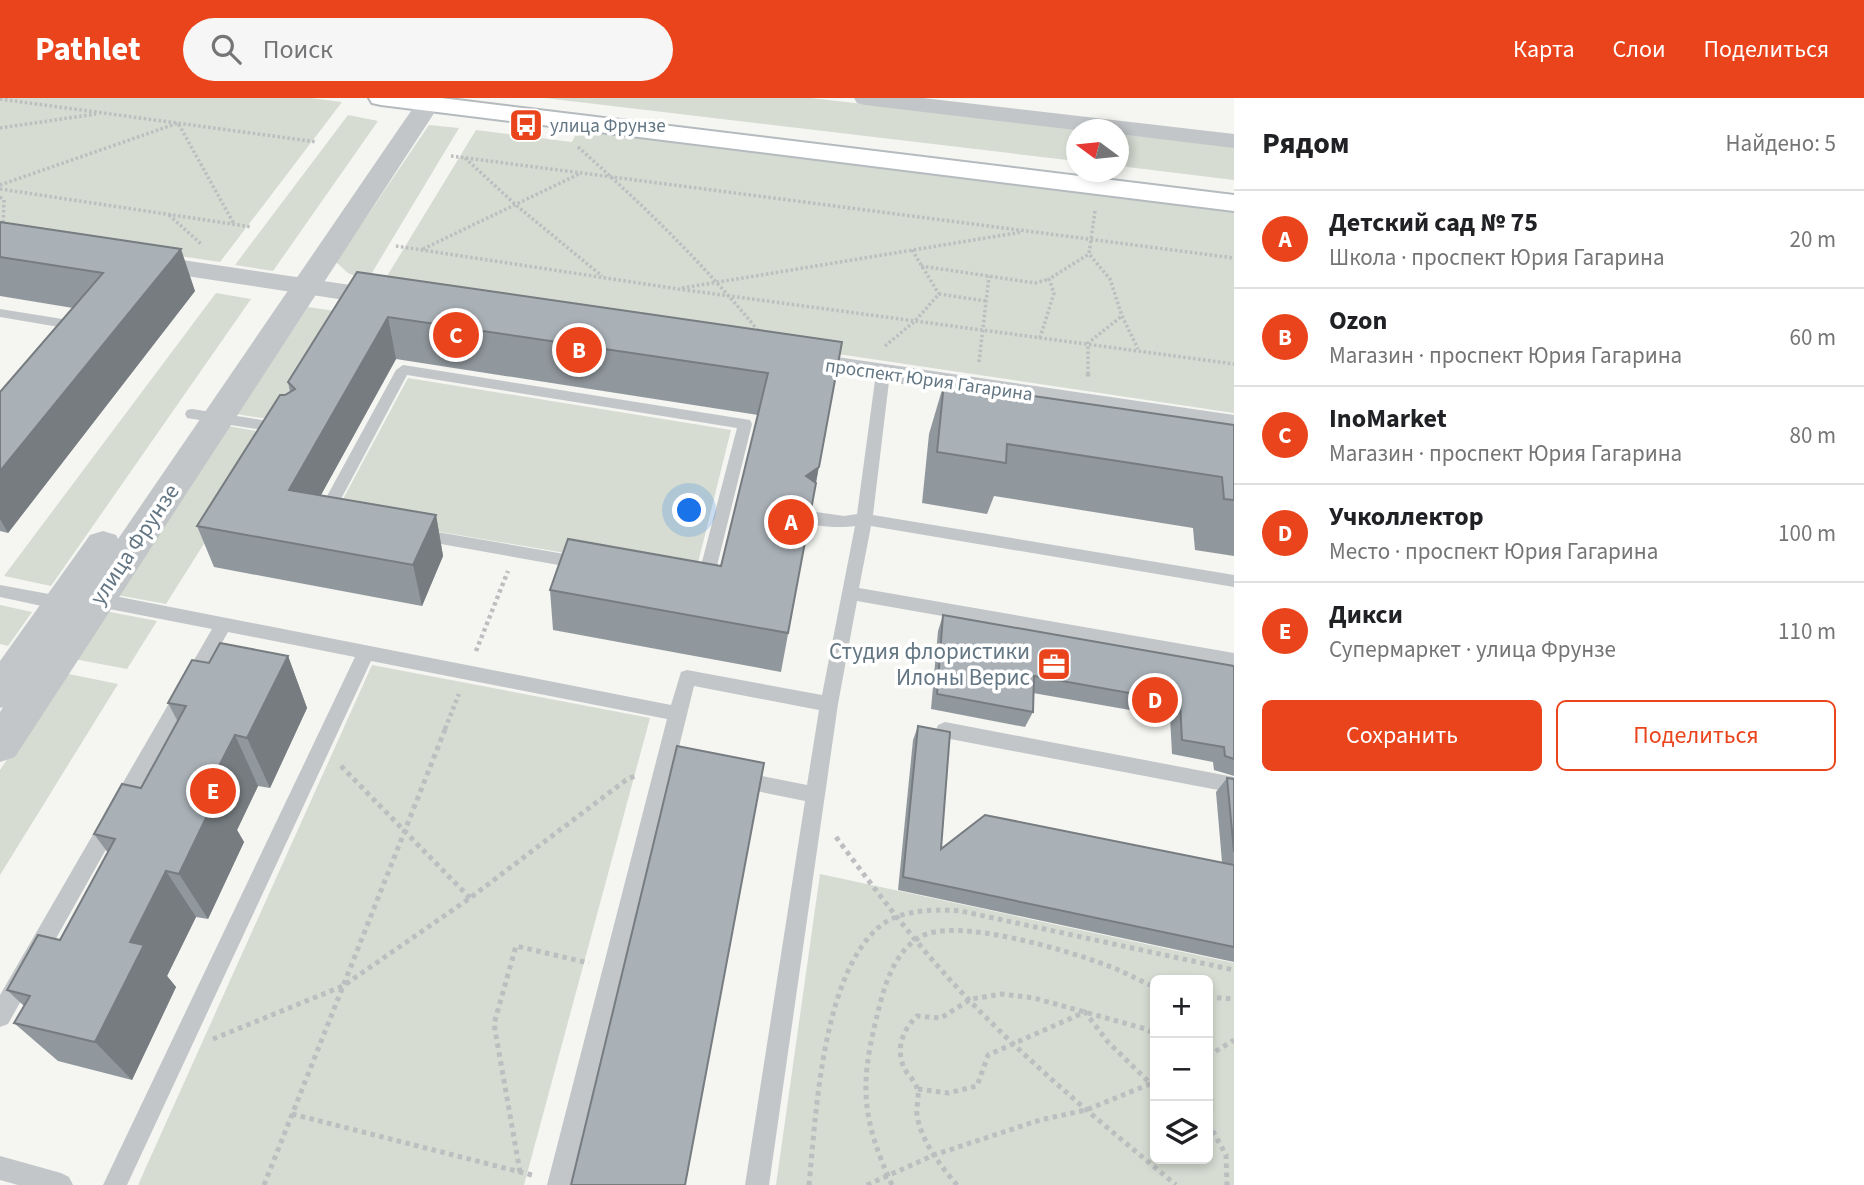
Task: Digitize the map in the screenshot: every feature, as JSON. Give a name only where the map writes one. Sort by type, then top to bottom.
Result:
[{"type":"main road","points":[[482,98],[1066,169]]},
{"type":"main road","points":[[411,100],[1234,203]]},
{"type":"main road","points":[[1129,177],[1234,190]]},
{"type":"street","points":[[864,98],[1234,141]]},
{"type":"street","name":"улица Фрунзе","points":[[0,745],[80,601],[294,285],[411,100]]},
{"type":"street","points":[[122,260],[421,304]]},
{"type":"street","name":"проспект Юрия Гагарина","points":[[772,356],[1234,425]]},
{"type":"street","name":"улица Фрунзе","points":[[0,692],[80,601]]},
{"type":"lane","points":[[0,313],[75,325],[58,345]]},
{"type":"lane","points":[[403,370],[745,424],[733,505],[705,585],[515,552],[323,518],[357,440],[403,370]]},
{"type":"lane","points":[[757,1185],[829,704],[864,519],[871,371]]},
{"type":"lane","points":[[205,416],[296,430]]},
{"type":"lane","points":[[809,517],[844,522],[864,519],[1234,582]]},
{"type":"lane","points":[[0,591],[80,601],[224,625],[678,714]]},
{"type":"lane","points":[[852,593],[1234,660]]},
{"type":"lane","points":[[0,1016],[224,625]]},
{"type":"lane","points":[[115,1185],[366,652]]},
{"type":"lane","points":[[559,1183],[614,968],[672,766],[678,714],[687,677],[829,704]]},
{"type":"lane","points":[[945,730],[1234,785]]},
{"type":"lane","points":[[720,775],[816,795]]},
{"type":"lane","points":[[0,1168],[61,1185]]},
{"type":"path","points":[[0,99],[317,142]]},
{"type":"path","points":[[0,128],[102,113]]},
{"type":"path","points":[[0,187],[178,123]]},
{"type":"path","points":[[178,123],[234,224]]},
{"type":"path","points":[[573,143],[615,179],[731,296],[772,356]]},
{"type":"path","points":[[451,156],[1234,258]]},
{"type":"path","points":[[465,158],[517,206],[602,277]]},
{"type":"path","points":[[422,250],[580,174]]},
{"type":"path","points":[[0,187],[252,227]]},
{"type":"path","points":[[0,197],[4,201],[3,228]]},
{"type":"path","points":[[1097,204],[1089,254],[1110,279],[1122,316],[1139,350]]},
{"type":"path","points":[[167,214],[206,249]]},
{"type":"path","points":[[678,289],[1028,231]]},
{"type":"path","points":[[396,246],[678,289],[1234,364]]},
{"type":"path","points":[[912,250],[939,294],[986,301]]},
{"type":"path","points":[[921,266],[1035,283],[1049,279],[1089,254]]},
{"type":"path","points":[[976,387],[989,276]]},
{"type":"path","points":[[1040,338],[1054,293],[1049,279]]},
{"type":"path","points":[[871,371],[939,294]]},
{"type":"path","points":[[1088,343],[1099,338],[1110,323],[1122,316]]},
{"type":"path","points":[[264,1185],[515,552]]},
{"type":"path","points":[[320,748],[348,772],[470,898]]},
{"type":"path","points":[[177,1054],[343,986],[470,898],[626,780],[672,766]]},
{"type":"path","points":[[813,820],[826,824],[915,940],[969,1000],[1086,1110],[1176,1185]]},
{"type":"path","points":[[809,1185],[830,1023],[861,947],[882,925],[938,909],[961,911],[1234,970]]},
{"type":"path","points":[[892,1185],[866,1116],[863,1081],[887,984],[905,949],[915,940],[935,930],[948,929],[1001,938],[1098,961],[1150,985]]},
{"type":"path","points":[[520,1171],[494,1024],[516,946],[614,968]]},
{"type":"path","points":[[1086,1012],[988,1055],[977,1086],[958,1094],[935,1094],[918,1088],[904,1068],[898,1046],[904,1027],[916,1017],[941,1018],[954,1007],[969,1000],[1011,993],[1086,1012],[1150,1032]]},
{"type":"path","points":[[1213,997],[1234,999]]},
{"type":"path","points":[[1086,1012],[1108,1042],[1150,1081]]},
{"type":"path","points":[[1213,1053],[1234,1040]]},
{"type":"path","points":[[867,1185],[934,1155],[1040,1120],[1086,1110],[1150,1086]]},
{"type":"path","points":[[918,1088],[917,1114],[934,1155],[957,1185]]},
{"type":"path","points":[[292,1114],[559,1183]]},
{"type":"path","points":[[1213,1136],[1222,1146],[1226,1158],[1229,1171],[1227,1185]]},
{"type":"shaded area","points":[[0,98],[310,98],[342,102],[220,262],[0,229]]},
{"type":"shaded area","points":[[545,98],[811,98],[1066,127],[1066,160]]},
{"type":"shaded area","points":[[348,115],[378,121],[273,271],[235,265]]},
{"type":"shaded area","points":[[429,125],[459,128],[367,281],[348,273],[336,262]]},
{"type":"shaded area","points":[[579,128],[1234,212],[1234,413],[381,286],[476,130],[572,142]]},
{"type":"shaded area","points":[[1129,135],[1234,147],[1234,180],[1129,167]]},
{"type":"shaded area","points":[[216,293],[251,299],[51,586],[4,576]]},
{"type":"shaded area","points":[[308,307],[341,312],[280,421],[236,414]]},
{"type":"shaded area","points":[[408,378],[731,430],[695,575],[335,514]]},
{"type":"shaded area","points":[[228,426],[273,434],[166,604],[117,595]]},
{"type":"shaded area","points":[[0,605],[32,612],[8,646],[0,644]]},
{"type":"shaded area","points":[[105,611],[157,621],[127,669],[74,659]]},
{"type":"shaded area","points":[[372,665],[650,718],[524,1185],[138,1185]]},
{"type":"shaded area","points":[[64,673],[118,684],[0,875],[0,770]]},
{"type":"shaded area","points":[[820,874],[1234,963],[1234,1185],[776,1185]]},
{"type":"building","points":[[0,222],[181,249],[0,471],[0,392],[103,273],[0,257]]},
{"type":"building","points":[[357,272],[842,342],[819,467],[806,476],[816,483],[788,633],[550,590],[568,539],[721,566],[768,373],[388,317],[289,490],[436,515],[413,565],[197,526],[280,395],[295,389],[288,382]]},
{"type":"building","points":[[944,383],[1234,425],[1234,500],[1224,499],[1222,477],[1007,444],[1006,463],[937,452]]},
{"type":"building","points":[[943,615],[1234,666],[1234,759],[1225,756],[1224,747],[1182,740],[1180,702],[1034,676],[1033,712],[937,694]]},
{"type":"building","points":[[220,643],[288,656],[247,738],[235,735],[206,791],[218,793],[179,874],[166,871],[130,942],[144,945],[95,1042],[14,1023],[30,996],[7,990],[38,935],[60,940],[115,839],[94,834],[122,784],[141,788],[186,706],[168,703],[192,660],[209,663]]},
{"type":"building","points":[[918,726],[950,732],[941,849],[985,815],[1234,865],[1234,947],[903,877]]},
{"type":"building","points":[[677,746],[764,763],[685,1185],[571,1185]]},
{"type":"building","points":[[1227,778],[1234,779],[1234,852]]},
{"type":"place","name":"улица Фрунзе","points":[[526,125]]},
{"type":"place","name":"InoMarket","points":[[456,335]]},
{"type":"place","name":"Ozon","points":[[579,350]]},
{"type":"place","name":"Детский сад № 75","points":[[791,522]]},
{"type":"place","name":"Студия флористики Илоны Верис","points":[[1054,664]]},
{"type":"place","name":"Учколлектор","points":[[1155,700]]},
{"type":"place","name":"Дикси","points":[[213,791]]}]
